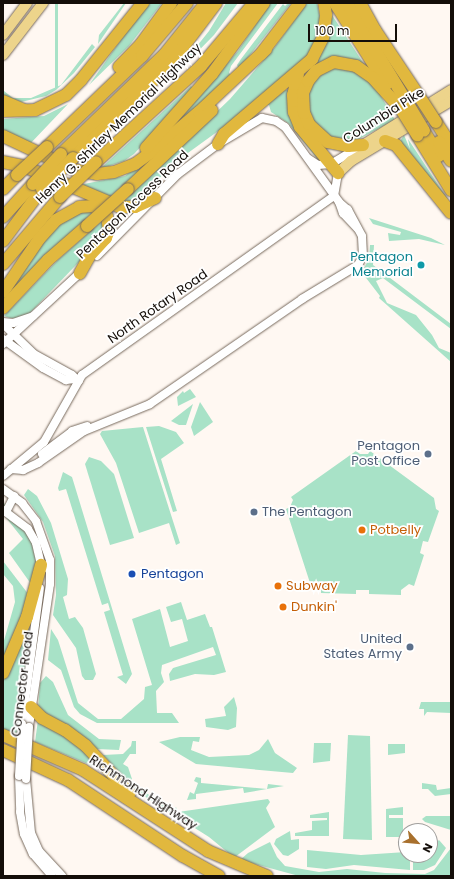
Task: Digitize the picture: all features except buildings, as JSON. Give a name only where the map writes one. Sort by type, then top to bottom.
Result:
[{"type":"highway","points":[[108,47],[135,3]]},
{"type":"highway","points":[[3,111],[26,112],[44,108],[66,95],[108,47],[143,3]]},
{"type":"highway","points":[[75,120],[105,80],[141,44],[171,3]]},
{"type":"highway","points":[[3,189],[142,56],[187,3]]},
{"type":"highway","points":[[3,217],[38,186],[164,55],[206,3]]},
{"type":"highway","points":[[67,156],[171,63],[216,3]]},
{"type":"highway","name":"Henry G. Shirley Memorial Highway","points":[[3,264],[60,197],[209,58],[254,3]]},
{"type":"highway","points":[[120,169],[142,152],[194,95],[239,40],[264,3]]},
{"type":"highway","points":[[4,306],[42,266],[198,124],[266,49],[300,3]]},
{"type":"highway","points":[[218,144],[224,134],[299,72],[312,59],[322,37],[326,15],[324,3]]},
{"type":"highway","points":[[335,3],[410,102]]},
{"type":"highway","points":[[347,3],[410,102],[451,175]]},
{"type":"highway","points":[[360,3],[375,30],[410,102],[426,129],[451,161]]},
{"type":"highway","points":[[3,136],[9,142],[58,164],[86,173],[102,174],[120,169],[140,161],[172,135],[266,49]]},
{"type":"highway","points":[[363,145],[348,146],[328,142],[309,124],[304,113],[303,97],[306,84],[316,71],[334,62],[356,66],[410,102]]},
{"type":"highway","points":[[299,72],[292,95],[294,112],[300,127],[335,168]]},
{"type":"highway","points":[[3,101],[26,112]]},
{"type":"highway","points":[[426,129],[451,145]]},
{"type":"highway","points":[[426,129],[451,190]]},
{"type":"highway","points":[[385,141],[396,145],[451,213]]},
{"type":"highway","points":[[3,162],[24,166],[123,208],[135,207],[155,198]]},
{"type":"highway","points":[[3,210],[38,186]]},
{"type":"highway","points":[[3,232],[38,186]]},
{"type":"highway","points":[[3,241],[38,186]]},
{"type":"highway","points":[[3,292],[33,248],[56,220],[73,209],[93,206],[106,216],[109,230],[106,238],[90,255],[80,273]]},
{"type":"highway","points":[[3,673],[44,580],[42,565]]},
{"type":"highway","points":[[31,707],[42,718],[65,730],[86,746],[146,810]]},
{"type":"highway","name":"Richmond Highway","points":[[3,736],[83,770],[218,856],[267,876]]},
{"type":"highway","points":[[3,750],[77,785],[183,856],[218,876]]},
{"type":"highway","points":[[3,754],[39,766]]},
{"type":"main road","points":[[3,35],[27,3]]},
{"type":"main road","points":[[3,55],[43,3]]},
{"type":"main road","name":"Columbia Pike","points":[[363,145],[451,90]]},
{"type":"main road","name":"Columbia Pike","points":[[335,168],[347,164],[451,101]]},
{"type":"street","name":"Pentagon Access Road","points":[[4,342],[15,335],[39,313],[178,174],[218,144],[254,121],[266,118],[285,127],[328,187],[343,213],[358,228],[364,245],[363,256],[358,265],[302,300],[150,404],[92,427],[23,470],[11,469]]},
{"type":"street","name":"Columbia Pike","points":[[335,168],[363,145]]},
{"type":"street","name":"Pentagon Access Road","points":[[305,155],[318,165],[335,168]]},
{"type":"street","points":[[335,168],[336,199]]},
{"type":"street","points":[[324,203],[328,187]]},
{"type":"street","name":"North Rotary Road","points":[[3,476],[51,433],[77,380],[87,371],[324,203],[336,199]]},
{"type":"street","points":[[3,323],[16,322],[39,313]]},
{"type":"street","points":[[3,323],[34,354],[72,375],[77,380]]},
{"type":"street","points":[[4,342],[49,371],[66,380],[77,380]]},
{"type":"street","name":"Connector Road","points":[[3,489],[14,496],[30,512],[41,530],[50,560],[44,580],[34,630],[20,812],[24,834],[33,854],[52,876]]},
{"type":"street","points":[[14,496],[4,511],[28,529],[36,543],[42,565]]},
{"type":"street","name":"Connector Road","points":[[26,726],[31,707],[41,639],[44,580]]},
{"type":"street","name":"Connector Road","points":[[22,778],[31,833],[39,851],[62,876]]},
{"type":"green space","points":[[55,3],[58,3],[58,88],[55,88]]},
{"type":"green space","points":[[124,3],[126,3],[98,44],[99,35]]},
{"type":"green space","points":[[147,3],[162,3],[129,46],[89,85]]},
{"type":"green space","points":[[226,3],[238,3],[214,35],[169,81],[209,31]]},
{"type":"green space","points":[[270,3],[278,3],[231,66],[229,73],[232,76],[171,129],[238,51]]},
{"type":"green space","points":[[288,3],[291,3],[239,69],[237,65],[241,59],[283,4],[285,6]]},
{"type":"green space","points":[[307,3],[317,3],[320,18],[315,43],[309,55],[232,121],[181,158],[153,184],[140,200],[122,203],[230,99],[275,47]]},
{"type":"green space","points":[[330,12],[364,64],[363,65],[309,69]]},
{"type":"green space","points":[[92,44],[95,47],[74,73],[56,90],[46,96],[21,102],[3,96],[3,79],[4,91],[13,98],[31,98],[61,85]]},
{"type":"green space","points":[[344,67],[363,74],[378,91],[395,120],[357,140],[335,141],[311,122],[308,88],[322,71]]},
{"type":"green space","points":[[191,86],[194,89],[134,154],[124,161],[100,169]]},
{"type":"green space","points":[[285,90],[288,90],[322,160],[320,162],[288,123],[271,112],[269,105],[266,105]]},
{"type":"green space","points":[[68,104],[29,145],[3,131],[3,119],[44,116]]},
{"type":"green space","points":[[182,132],[109,198],[81,187],[84,184],[125,176]]},
{"type":"green space","points":[[404,135],[410,149],[408,139],[451,204],[399,143]]},
{"type":"green space","points":[[94,211],[13,289],[11,288],[47,234],[71,214]]},
{"type":"green space","points":[[369,218],[431,238],[445,245],[419,239],[389,241],[388,233],[400,235],[401,232],[373,224]]},
{"type":"green space","points":[[103,220],[104,225],[100,240],[30,313],[23,318],[10,318],[4,316],[58,260]]},
{"type":"green space","points":[[370,245],[374,245],[373,265],[451,324],[451,329],[383,278],[376,281],[387,303],[416,315],[432,335],[439,348],[451,353],[451,362],[379,298],[380,296],[363,274],[366,271],[364,268],[369,259]]},
{"type":"green space","points":[[190,389],[196,397],[178,406],[177,397],[183,391],[184,393]]},
{"type":"green space","points":[[200,402],[213,422],[194,436],[191,427]]},
{"type":"green space","points":[[193,404],[186,425],[179,425],[171,421]]},
{"type":"green space","points":[[159,426],[176,432],[184,443],[161,459],[177,511],[173,512],[146,427]]},
{"type":"green space","points":[[143,427],[180,543],[176,545],[169,523],[139,533],[116,463],[100,434],[102,431]]},
{"type":"green space","points":[[356,451],[360,454],[368,454],[370,451],[434,498],[436,509],[439,511],[428,542],[423,541],[420,553],[424,555],[414,586],[409,584],[401,590],[401,595],[369,594],[369,590],[356,590],[356,594],[321,593],[321,590],[315,585],[311,586],[286,509],[290,507],[293,500],[291,497]]},
{"type":"green space","points":[[89,457],[101,461],[114,474],[134,538],[110,545],[85,464]]},
{"type":"green space","points":[[63,472],[72,477],[132,674],[126,684],[117,677],[123,675],[104,612],[110,610],[108,603],[102,605],[66,489],[59,491],[58,488]]},
{"type":"green space","points":[[28,489],[37,496],[51,523],[68,579],[67,595],[63,597],[69,619],[75,617],[83,628],[96,674],[93,680],[85,680],[82,676],[76,648],[53,615],[56,595],[55,556],[43,522],[24,495]]},
{"type":"green space","points":[[3,502],[17,517],[31,540],[37,566],[31,584],[9,553],[23,539],[3,514]]},
{"type":"green space","points":[[3,561],[29,595],[3,667],[3,644],[15,602],[13,586],[3,574]]},
{"type":"green space","points":[[181,602],[187,620],[205,614],[210,627],[212,627],[226,672],[214,675],[195,674],[170,681],[169,674],[173,668],[216,655],[213,647],[162,665],[161,673],[164,682],[156,691],[157,713],[172,713],[179,723],[97,723],[80,714],[74,707],[61,670],[48,660],[51,629],[58,640],[78,703],[98,719],[121,719],[144,699],[145,687],[152,685],[132,619],[160,609],[170,647],[188,641],[182,619],[171,622],[166,607]]},
{"type":"green space","points":[[31,617],[17,736],[3,730],[3,680]]},
{"type":"green space","points":[[46,676],[53,682],[68,715],[99,739],[121,740],[119,750],[97,749],[38,710],[40,683]]},
{"type":"green space","points":[[234,697],[237,708],[236,727],[228,730],[206,727],[205,719],[226,716],[224,707]]},
{"type":"green space","points":[[421,702],[451,702],[451,713],[427,712],[424,716],[424,709],[419,709]]},
{"type":"green space","points":[[38,720],[66,733],[105,771],[35,742]]},
{"type":"green space","points":[[348,735],[370,736],[372,840],[343,839]]},
{"type":"green space","points":[[180,737],[200,737],[199,742],[193,741],[191,750],[209,757],[249,755],[259,750],[268,739],[275,753],[297,768],[293,773],[196,764],[159,742]]},
{"type":"green space","points":[[132,741],[136,741],[136,754],[130,754],[123,764],[128,767],[132,779],[130,782],[173,811],[176,807],[178,812],[268,799],[270,802],[266,808],[275,827],[235,857],[231,855],[209,837],[144,796],[133,786],[103,755],[123,754],[131,746]]},
{"type":"green space","points":[[314,743],[331,743],[330,761],[313,763]]},
{"type":"green space","points":[[388,744],[405,744],[405,753],[388,755]]},
{"type":"green space","points":[[196,777],[201,778],[201,783],[267,789],[244,793],[243,788],[196,794],[196,799],[187,800],[190,792],[194,794],[198,783],[194,781]]},
{"type":"green space","points":[[422,783],[436,785],[437,790],[451,788],[451,794],[435,796],[428,789],[422,789]]},
{"type":"green space","points":[[268,784],[284,786],[267,789]]},
{"type":"green space","points":[[403,807],[403,815],[389,815],[389,818],[403,818],[403,823],[398,823],[398,837],[386,837],[386,809]]},
{"type":"green space","points":[[329,812],[329,836],[295,836],[295,833],[312,830],[312,821],[327,820],[327,818],[310,818],[310,815]]},
{"type":"green space","points":[[426,816],[451,816],[451,830],[438,826],[438,823],[428,823],[422,819]]},
{"type":"green space","points":[[290,831],[291,840],[299,839],[299,849],[288,856],[283,855],[274,844],[276,839]]},
{"type":"green space","points":[[439,840],[446,848],[438,860]]},
{"type":"green space","points":[[270,842],[277,857],[285,866],[319,872],[347,869],[385,873],[425,874],[434,870],[451,848],[451,876],[299,876],[240,860],[248,853]]},
{"type":"green space","points":[[307,850],[361,855],[398,853],[398,863],[410,863],[410,870],[354,865],[326,869],[307,867]]},
{"type":"green space","points":[[413,863],[436,863],[424,870],[413,870]]},
{"type":"place","name":"Pentagon Memorial","points":[[421,265]]},
{"type":"place","name":"Pentagon Post Office","points":[[428,454]]},
{"type":"place","name":"The Pentagon","points":[[254,512]]},
{"type":"place","name":"Potbelly","points":[[362,530]]},
{"type":"place","name":"Pentagon","points":[[132,574]]},
{"type":"place","name":"Subway","points":[[278,586]]},
{"type":"place","name":"Dunkin'","points":[[283,607]]},
{"type":"place","name":"United States Army","points":[[410,647]]}]
